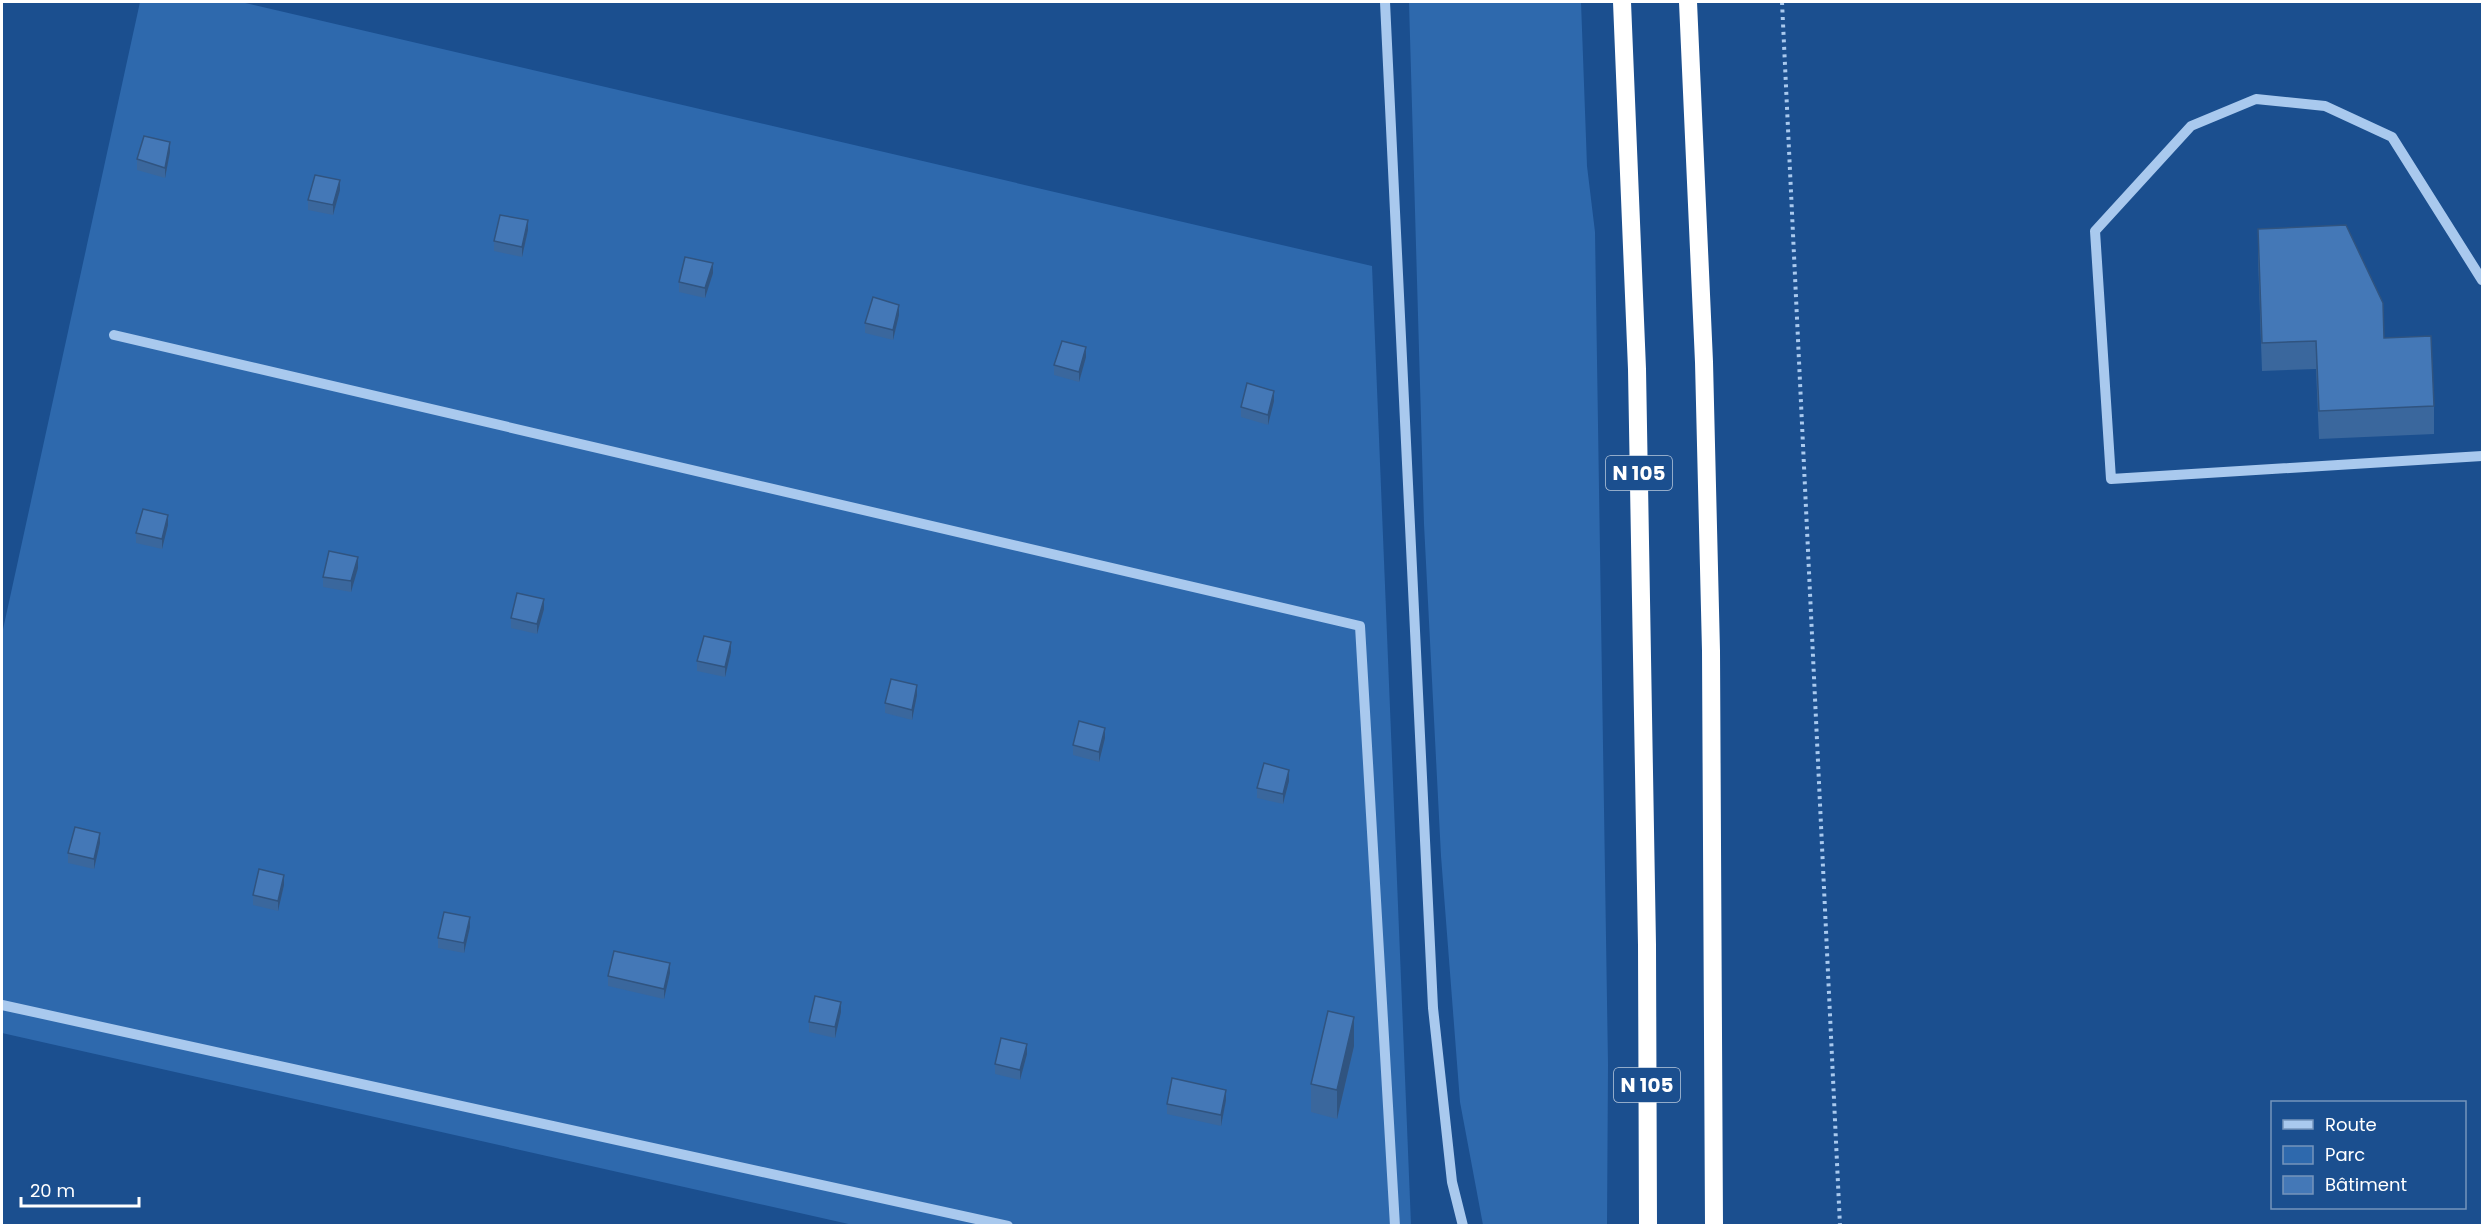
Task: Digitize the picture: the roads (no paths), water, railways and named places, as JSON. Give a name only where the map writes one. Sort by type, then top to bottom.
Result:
[{"type":"highway","name":"N 105","points":[[1622,2],[1637,369],[1647,933],[1648,1226]]},
{"type":"highway","points":[[1688,2],[1704,362],[1711,640],[1714,1226]]},
{"type":"street","points":[[1385,2],[1433,1008],[1452,1182],[1463,1226]]},
{"type":"street","points":[[2482,280],[2392,137],[2325,106],[2256,99],[2191,126],[2095,231],[2111,478],[2482,456]]},
{"type":"street","points":[[114,335],[1359,626],[1395,1226]]},
{"type":"street","points":[[2,1005],[1008,1226]]}]
